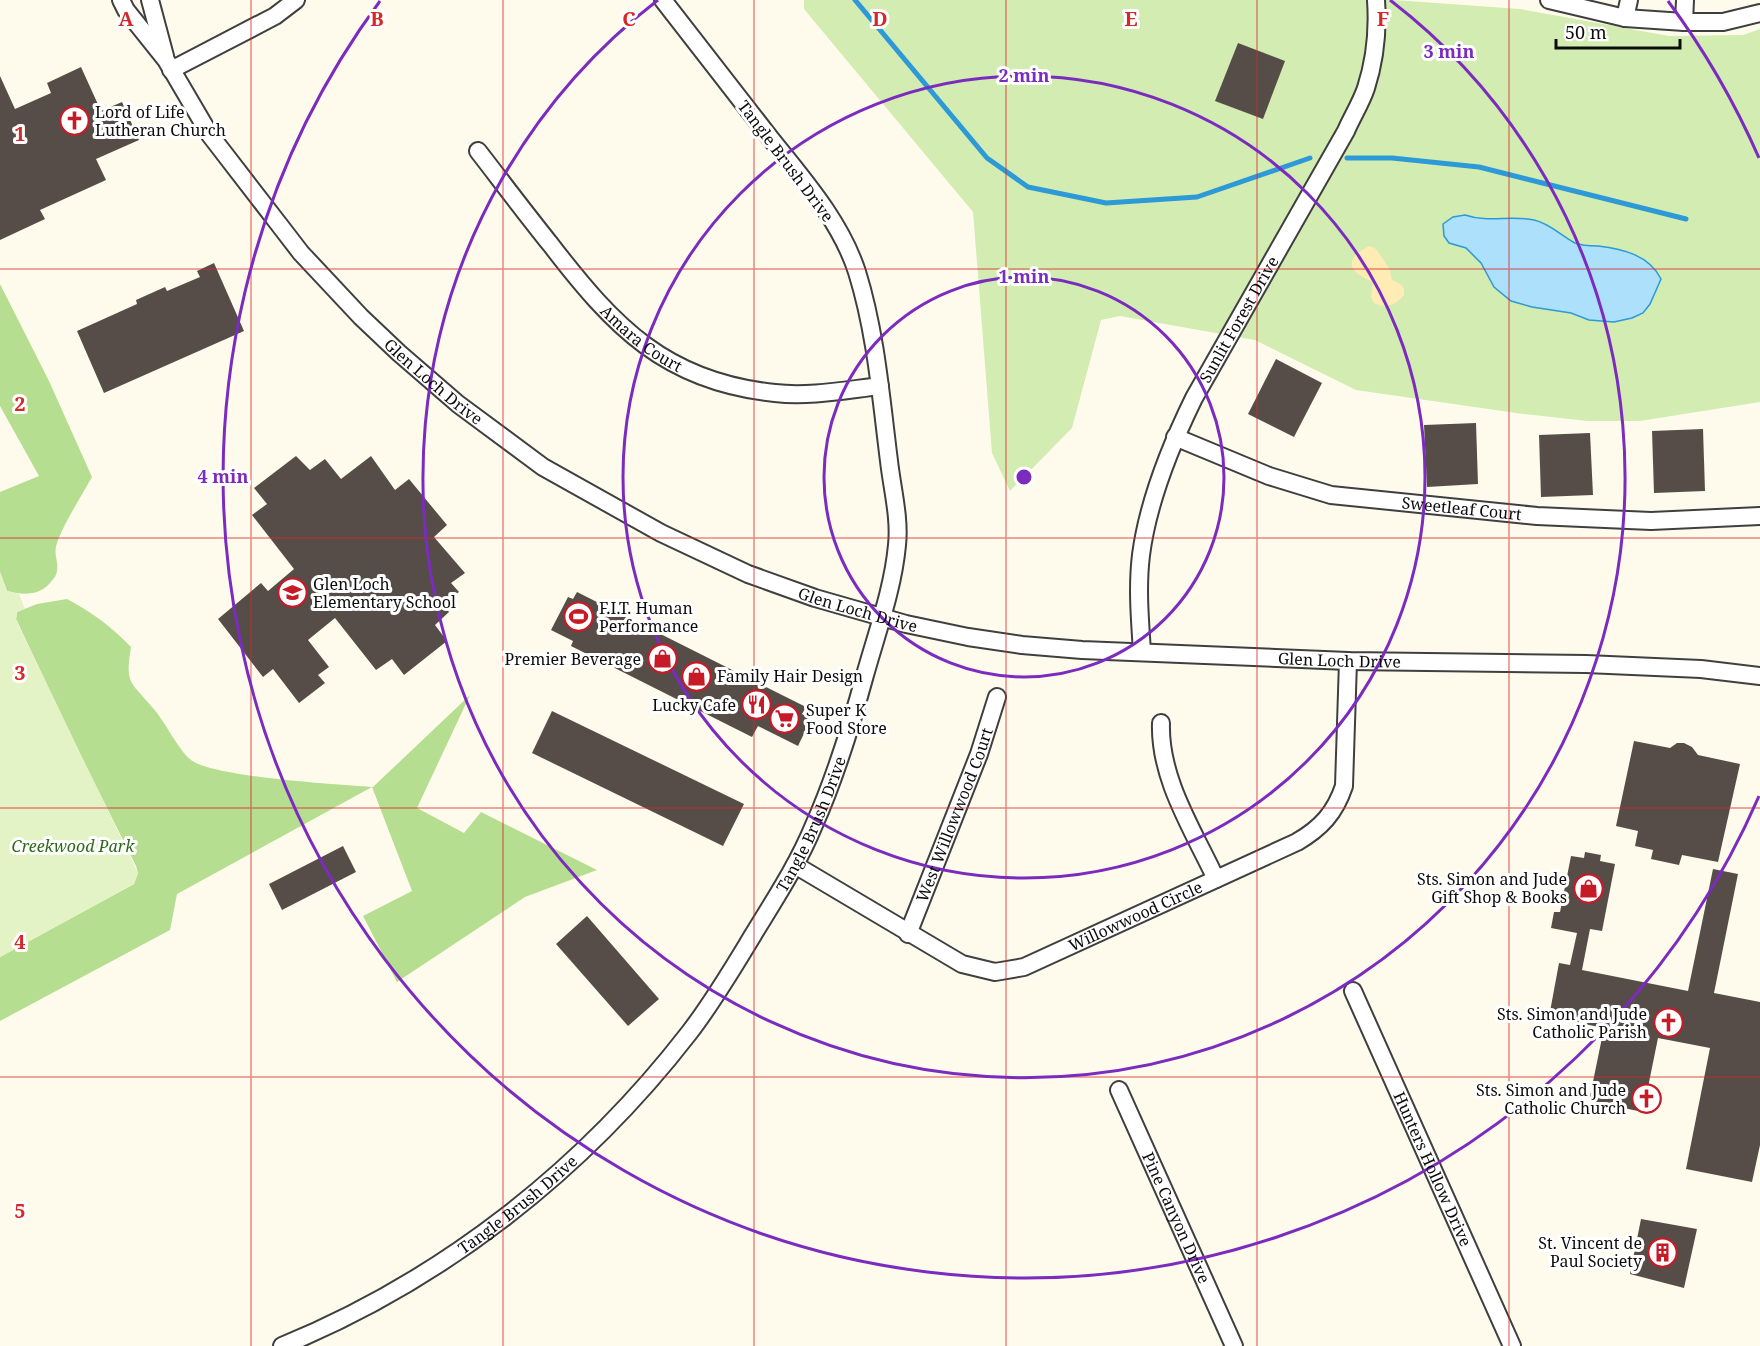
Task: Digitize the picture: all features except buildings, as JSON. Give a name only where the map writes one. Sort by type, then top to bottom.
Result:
[{"type":"street","name":"Glen Loch Drive","points":[[121,0],[126,10],[169,65],[210,135],[301,253],[361,317],[399,353],[458,404],[543,467],[661,533],[779,586],[881,617],[968,637],[1022,645],[1082,650],[1348,661],[1586,664],[1701,669],[1760,676]]},
{"type":"street","name":"Glen Loch Drive","points":[[150,0],[169,65]]},
{"type":"street","points":[[169,65],[275,16],[296,0]]},
{"type":"street","name":"Tangle Brush Drive","points":[[282,1346],[377,1301],[469,1245],[510,1214],[580,1154],[628,1105],[692,1030],[720,988],[795,866],[841,759],[893,574],[898,540],[869,318],[856,268],[839,233],[815,195],[663,0]]},
{"type":"street","name":"Sunlit Forest Drive","points":[[1143,652],[1138,606],[1141,555],[1149,513],[1174,437],[1351,121],[1365,89],[1374,54],[1378,23],[1376,0]]},
{"type":"street","points":[[1549,0],[1625,18],[1684,22],[1723,22],[1760,13]]},
{"type":"street","points":[[1625,18],[1629,0]]},
{"type":"street","points":[[1684,22],[1685,0]]},
{"type":"street","name":"Amara Court","points":[[478,151],[581,284],[633,338],[663,358],[694,373],[736,388],[777,393],[816,393],[879,386]]},
{"type":"street","name":"Sweetleaf Court","points":[[1174,437],[1269,476],[1331,495],[1548,517],[1651,521],[1760,516]]},
{"type":"street","name":"Willowwood Circle","points":[[795,866],[962,964],[994,972],[1024,967],[1298,842],[1317,831],[1338,804],[1344,786],[1348,661]]},
{"type":"street","name":"West Willowwood Court","points":[[908,934],[979,754],[997,697]]},
{"type":"street","points":[[1161,723],[1161,740],[1169,777],[1216,879]]},
{"type":"street","name":"Hunters Hollow Drive","points":[[1353,992],[1512,1346]]},
{"type":"street","name":"Pine Canyon Drive","points":[[1119,1090],[1234,1346]]},
{"type":"green space","points":[[804,0],[1394,0],[1520,9],[1669,36],[1743,35],[1760,29],[1760,402],[1640,421],[1588,421],[1523,414],[1356,390],[1255,340],[1120,316],[1101,320],[1072,428],[1010,491],[992,453],[973,212],[804,9]]},
{"type":"green space","points":[[0,284],[49,381],[92,477],[58,540],[57,573],[46,587],[30,593],[7,591],[0,572],[0,492],[39,476],[0,406]]},
{"type":"green space","name":"Creekwood Park","points":[[0,572],[7,591],[19,594],[25,609],[17,612],[16,620],[138,873],[134,884],[0,957]]},
{"type":"green space","points":[[67,599],[101,620],[131,647],[129,675],[134,687],[157,713],[186,756],[204,766],[224,771],[278,779],[373,787],[470,695],[417,808],[464,833],[481,812],[597,870],[525,897],[397,982],[363,916],[412,891],[372,787],[177,894],[170,930],[0,1021],[0,957],[134,884],[138,873],[16,619],[17,612],[37,604]]},
{"type":"sand","points":[[1370,246],[1376,249],[1389,268],[1392,280],[1404,289],[1404,295],[1390,305],[1382,306],[1374,303],[1371,297],[1373,283],[1353,268],[1355,256]]},
{"type":"water","points":[[1465,215],[1540,222],[1578,244],[1626,251],[1650,264],[1661,279],[1650,304],[1643,313],[1614,322],[1589,320],[1571,313],[1511,301],[1494,287],[1481,263],[1466,248],[1449,243],[1444,236],[1443,224],[1453,217]]},
{"type":"waterway","points":[[855,0],[987,158],[1028,187],[1106,203],[1197,197],[1310,158]]},
{"type":"waterway","points":[[1347,158],[1392,158],[1479,167],[1686,219]]},
{"type":"place","name":"Lord of Life Lutheran Church","points":[[74,121]]},
{"type":"place","name":"Glen Loch Elementary School","points":[[292,593]]},
{"type":"place","name":"F.I.T. Human Performance","points":[[578,617]]},
{"type":"place","name":"Premier Beverage","points":[[662,659]]},
{"type":"place","name":"Family Hair Design","points":[[696,676]]},
{"type":"place","name":"Lucky Cafe","points":[[757,705]]},
{"type":"place","name":"Super K Food Store","points":[[785,719]]},
{"type":"place","name":"Sts. Simon and Jude Gift Shop & Books","points":[[1588,888]]},
{"type":"place","name":"Sts. Simon and Jude Catholic Parish","points":[[1668,1023]]},
{"type":"place","name":"Sts. Simon and Jude Catholic Church","points":[[1647,1099]]},
{"type":"place","name":"St. Vincent de Paul Society","points":[[1663,1252]]}]
